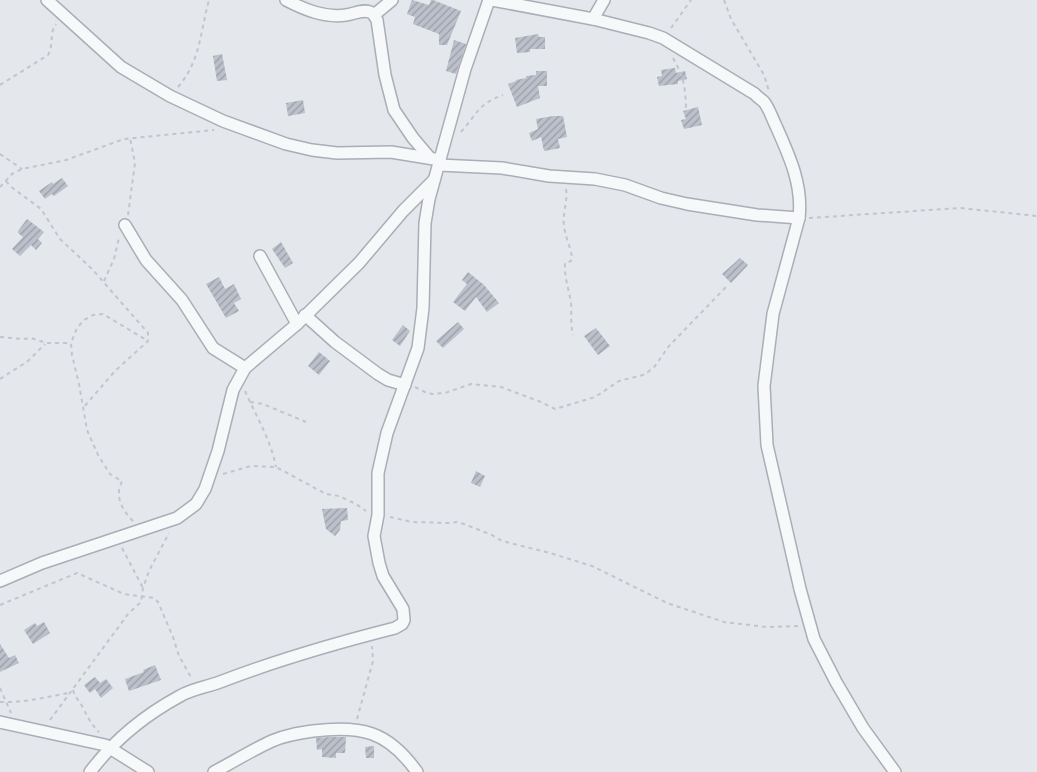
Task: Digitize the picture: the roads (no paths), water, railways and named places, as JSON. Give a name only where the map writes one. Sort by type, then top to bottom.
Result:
[{"type":"street","points":[[47,0],[64,14],[102,52],[121,67],[170,96],[223,121],[286,144],[337,153],[391,152],[437,161],[594,180],[625,185],[662,198],[721,210],[799,218]]},
{"type":"street","points":[[286,0],[300,8],[325,15],[369,12],[379,9],[392,0]]},
{"type":"street","points":[[90,772],[108,746],[155,711],[182,695],[282,660],[395,628],[402,624],[404,620],[403,609],[383,576],[374,536],[378,473],[387,433],[418,348],[423,308],[425,223],[437,161],[465,69],[490,0],[593,19],[663,38],[742,86],[764,102],[790,157],[797,180],[801,206],[773,314],[764,386],[766,445],[814,639],[840,690],[863,728],[895,772]]},
{"type":"street","points":[[593,19],[604,0]]},
{"type":"street","points":[[379,9],[377,20],[385,75],[394,110],[413,138],[437,161]]},
{"type":"street","points":[[0,581],[42,563],[177,518],[196,504],[211,474],[233,390],[245,368],[301,319],[359,263],[403,211],[435,179]]},
{"type":"street","points":[[125,225],[146,260],[182,300],[213,348],[245,368]]},
{"type":"street","points":[[260,256],[301,319],[385,379],[406,384]]},
{"type":"street","points":[[0,722],[108,746],[148,772]]},
{"type":"street","points":[[214,772],[279,738],[337,728],[354,729],[379,737],[393,744],[417,772]]}]
